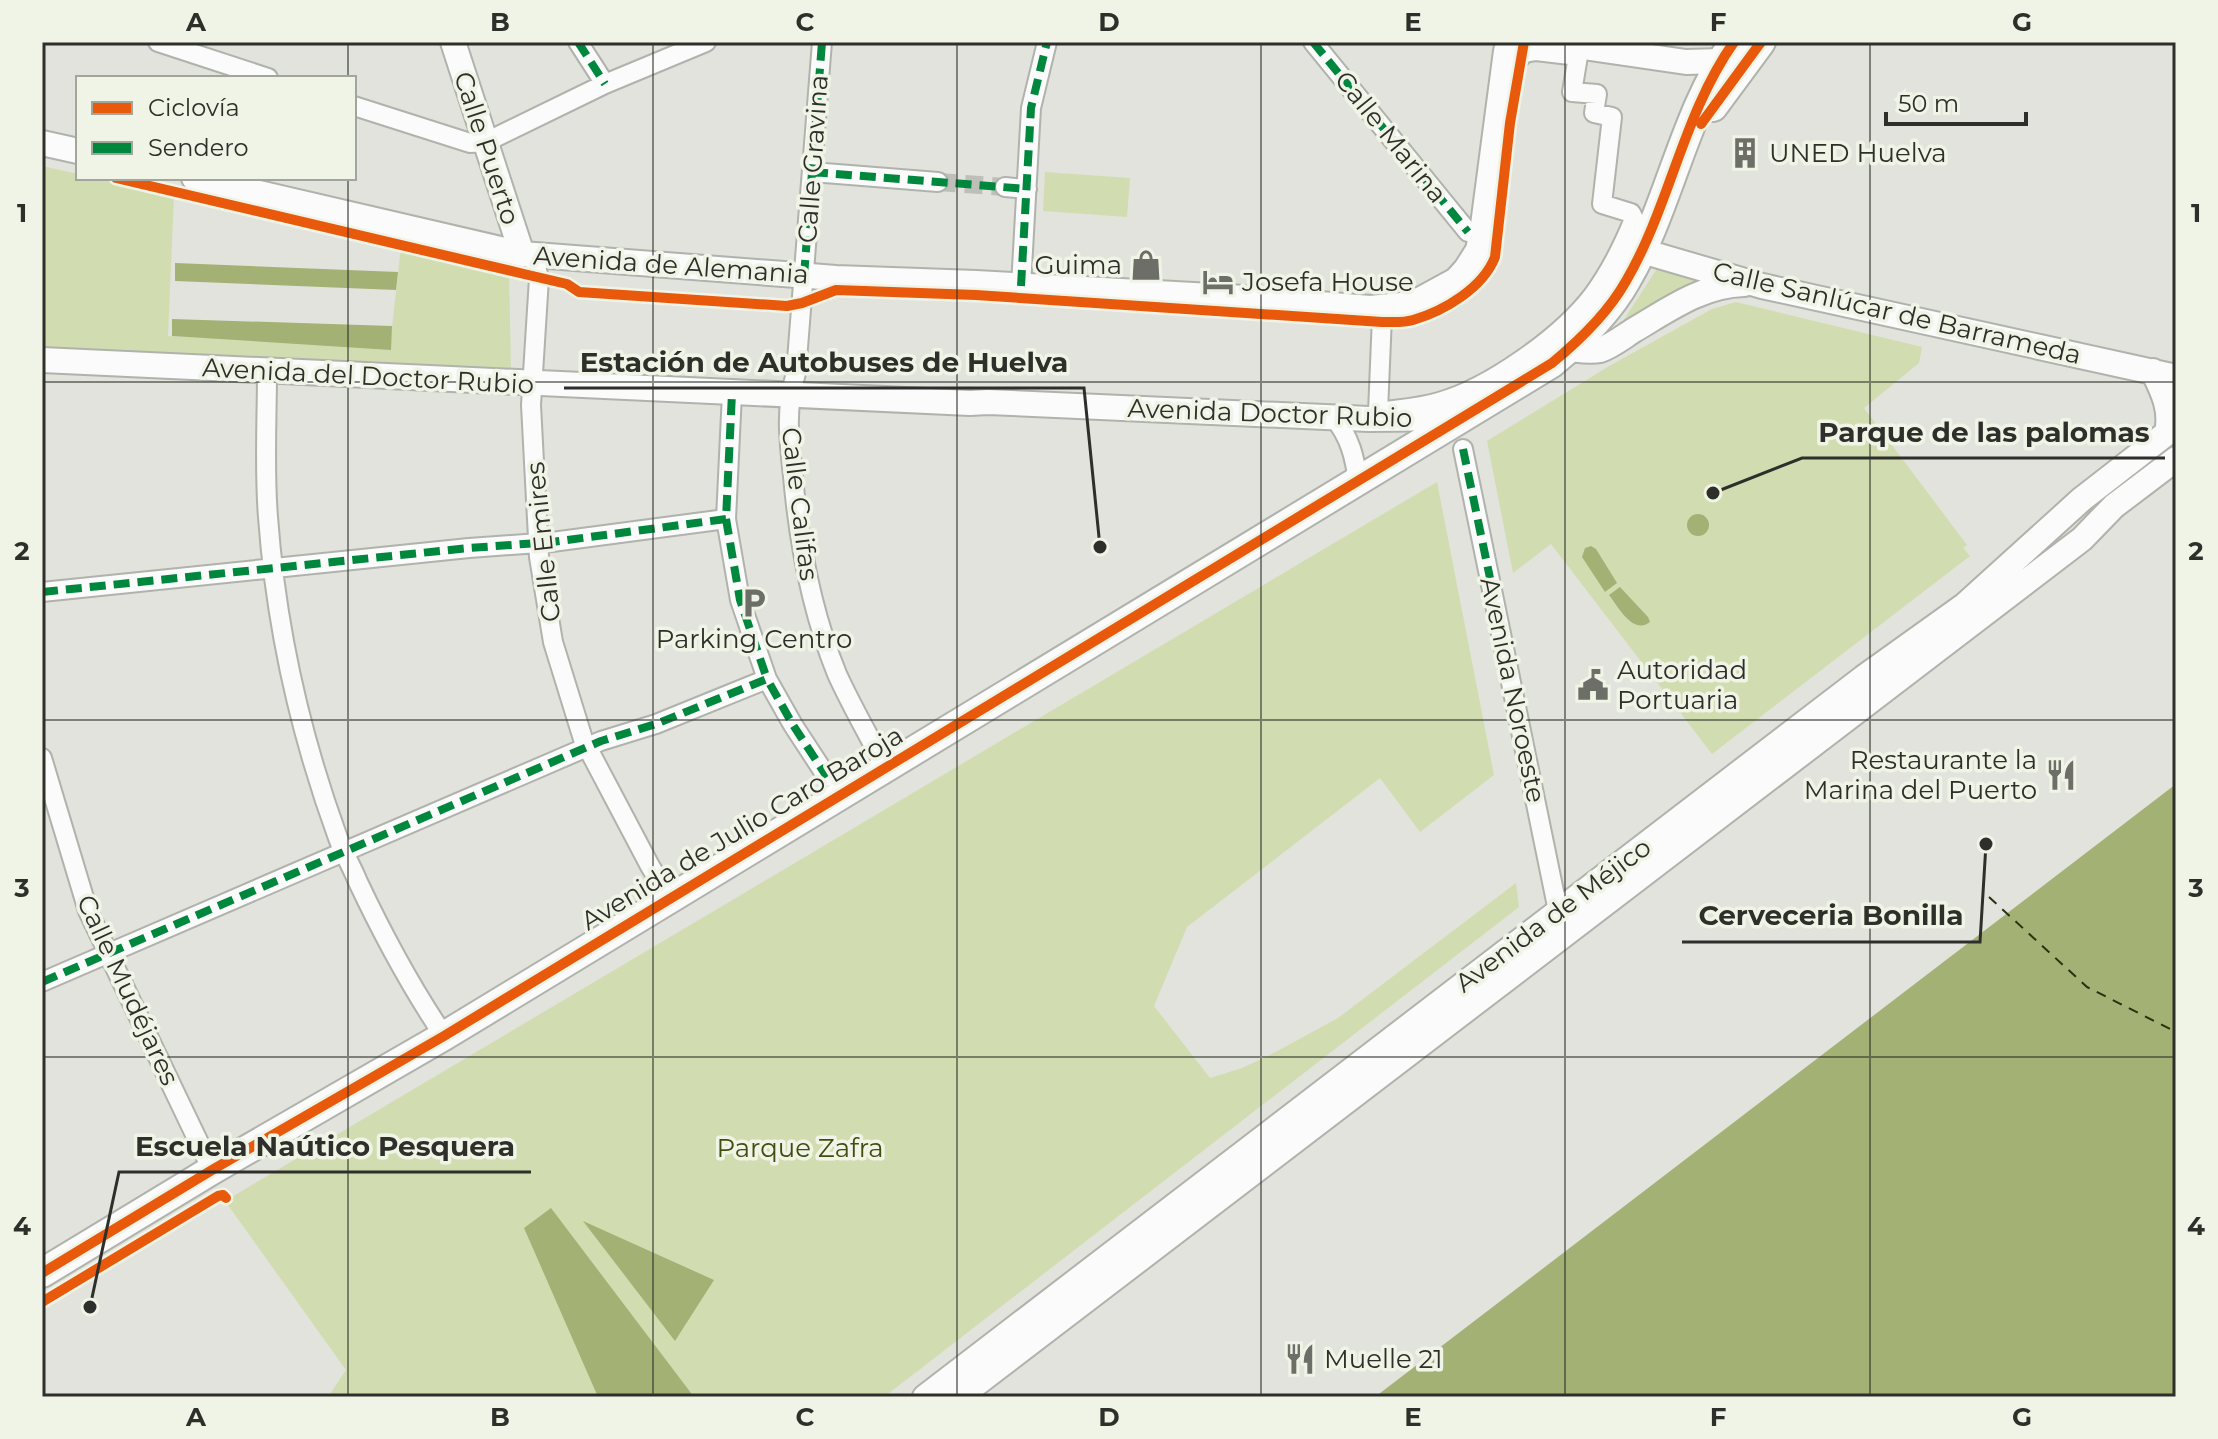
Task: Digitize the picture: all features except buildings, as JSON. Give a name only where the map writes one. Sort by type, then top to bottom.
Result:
[{"type":"main road","points":[[1682,150],[1761,42]]},
{"type":"main road","points":[[1682,150],[1703,98],[1727,51]]},
{"type":"main road","name":"Avenida de Julio Caro Baroja","points":[[42,1273],[444,1036],[1552,363],[1608,308],[1625,283],[1642,251],[1682,150]]},
{"type":"street","points":[[158,42],[262,76]]},
{"type":"street","name":"Calle Puerto","points":[[453,42],[528,254]]},
{"type":"street","points":[[578,42],[605,84]]},
{"type":"street","points":[[356,107],[470,143],[486,142],[605,84],[706,42]]},
{"type":"street","name":"Calle Gravina","points":[[804,276],[822,42]]},
{"type":"street","points":[[1021,286],[1031,108],[1047,42]]},
{"type":"street","name":"Calle Marina","points":[[1313,42],[1468,232]]},
{"type":"street","points":[[1516,42],[1583,47],[1686,62],[1727,51]]},
{"type":"street","name":"Avenida de Alemania","points":[[203,180],[528,254],[804,276],[1230,297],[1370,308],[1412,304],[1456,280],[1478,250],[1505,55],[1508,46],[1516,42]]},
{"type":"street","points":[[1725,90],[1729,71],[1750,42]]},
{"type":"street","points":[[1536,51],[1578,56],[1572,92],[1597,94],[1594,113],[1612,117],[1602,204],[1631,213],[1634,219],[1621,250],[1592,296],[1539,347],[1476,389],[1437,403],[1378,412],[1382,316],[1417,312],[1445,299],[1484,262],[1514,63],[1525,53],[1536,51]]},
{"type":"street","points":[[42,143],[76,151]]},
{"type":"street","points":[[812,172],[938,182]]},
{"type":"street","points":[[1005,187],[1027,189]]},
{"type":"street","name":"Calle Sanlúcar de Barrameda","points":[[1642,251],[1762,286],[2164,374],[2172,429]]},
{"type":"street","name":"Calle Emires","points":[[528,254],[539,278],[531,405],[538,543],[553,642],[587,747],[670,899]]},
{"type":"street","name":"Calle Califas","points":[[804,276],[796,373],[789,395],[790,449],[806,578],[837,674],[885,767]]},
{"type":"street","points":[[1569,349],[1603,349],[1676,304],[1707,290],[1727,285],[1762,286]]},
{"type":"street","name":"Avenida del Doctor Rubio","points":[[42,360],[789,395]]},
{"type":"street","points":[[267,371],[267,515],[273,570],[291,680],[310,755],[339,841],[375,917],[422,1003],[444,1036]]},
{"type":"street","points":[[732,393],[726,519],[740,600],[767,679],[827,777]]},
{"type":"street","name":"Avenida Doctor Rubio","points":[[789,395],[1334,418],[1464,418]]},
{"type":"street","points":[[1334,418],[1349,443],[1358,482]]},
{"type":"street","name":"Avenida de Méjico","points":[[959,1397],[1564,919],[1863,678],[1965,605],[2082,499],[2172,429]]},
{"type":"street","name":"Avenida Noroeste","points":[[1463,449],[1564,919]]},
{"type":"street","name":"Avenida de Méjico","points":[[925,1397],[1564,919],[2082,539],[2114,506],[2176,459]]},
{"type":"street","points":[[42,592],[538,543],[726,519]]},
{"type":"street","points":[[42,982],[587,747],[656,724],[767,679]]},
{"type":"street","name":"Calle Mudéjares","points":[[42,758],[88,911],[212,1170]]},
{"type":"green space","points":[[42,166],[76,174],[76,180],[104,180],[174,196],[168,336],[390,345],[401,247],[509,272],[511,369],[42,347]]},
{"type":"green space","points":[[1045,172],[1130,178],[1127,217],[1043,211]]},
{"type":"green space","points":[[1658,267],[1715,280],[1616,332]]},
{"type":"green space","points":[[1736,302],[1922,347],[1919,363],[1864,408],[1967,545],[1963,548],[1970,556],[1712,754],[1551,544],[1513,573],[1487,441],[1611,365],[1712,309]]},
{"type":"green space","name":"Parque Zafra","points":[[1437,482],[1494,775],[1420,832],[1380,778],[1187,927],[1154,1006],[1210,1078],[1268,1056],[1338,1018],[1516,883],[1519,907],[884,1397],[328,1397],[346,1370],[225,1201]]},
{"type":"shaded area","points":[[175,263],[398,272],[396,290],[175,281]]},
{"type":"shaded area","points":[[172,319],[392,326],[391,350],[172,336]]},
{"type":"shaded area","points":[[1698,514],[1706,517],[1709,525],[1706,533],[1698,536],[1690,533],[1687,525],[1690,517]]},
{"type":"shaded area","points":[[1591,546],[1617,583],[1605,592],[1582,557],[1585,548]]},
{"type":"shaded area","points":[[1620,587],[1650,622],[1638,625],[1622,613],[1609,595]]},
{"type":"shaded area","points":[[2176,784],[2176,1397],[1375,1397]]},
{"type":"shaded area","points":[[551,1208],[694,1397],[598,1397],[524,1228]]},
{"type":"shaded area","points":[[583,1221],[714,1280],[675,1341]]},
{"type":"ferry route","points":[[1989,897],[2087,987],[2176,1032]]},
{"type":"tunnel","points":[[938,182],[1005,187]]},
{"type":"marked path","points":[[578,42],[605,84]]},
{"type":"marked path","points":[[804,276],[822,42]]},
{"type":"marked path","points":[[1021,286],[1031,108],[1047,42]]},
{"type":"marked path","points":[[1313,42],[1468,232]]},
{"type":"marked path","points":[[812,172],[1027,189]]},
{"type":"marked path","points":[[42,592],[552,542],[726,519],[732,393]]},
{"type":"marked path","points":[[1463,449],[1490,578]]},
{"type":"marked path","points":[[726,519],[740,600],[767,679]]},
{"type":"marked path","points":[[42,982],[601,741],[656,724],[767,679],[827,777]]},
{"type":"cycle path","points":[[125,180],[567,284],[579,292],[787,306],[836,290],[976,295],[1405,322],[1437,311],[1461,297],[1481,279],[1495,257],[1510,123],[1524,42]]},
{"type":"cycle path","points":[[42,1273],[444,1036],[1552,363],[1593,325],[1626,281],[1654,222],[1702,99],[1734,42]]},
{"type":"cycle path","points":[[1701,124],[1761,42]]},
{"type":"cycle path","points":[[42,1302],[218,1196],[226,1198]]},
{"type":"place","name":"UNED Huelva","points":[[1745,153]]},
{"type":"place","name":"Guima","points":[[1146,265]]},
{"type":"place","name":"Josefa House","points":[[1218,282]]},
{"type":"place","name":"Parque de las palomas","points":[[1713,493]]},
{"type":"place","name":"Estación de Autobuses de Huelva","points":[[1100,547]]},
{"type":"place","name":"Parking Centro","points":[[754,603]]},
{"type":"place","name":"Autoridad Portuaria","points":[[1593,685]]},
{"type":"place","name":"Restaurante la Marina del Puerto","points":[[2061,775]]},
{"type":"place","name":"Cerveceria Bonilla","points":[[1986,844]]},
{"type":"place","name":"Escuela Naútico Pesquera","points":[[90,1307]]},
{"type":"place","name":"Muelle 21","points":[[1300,1359]]}]
